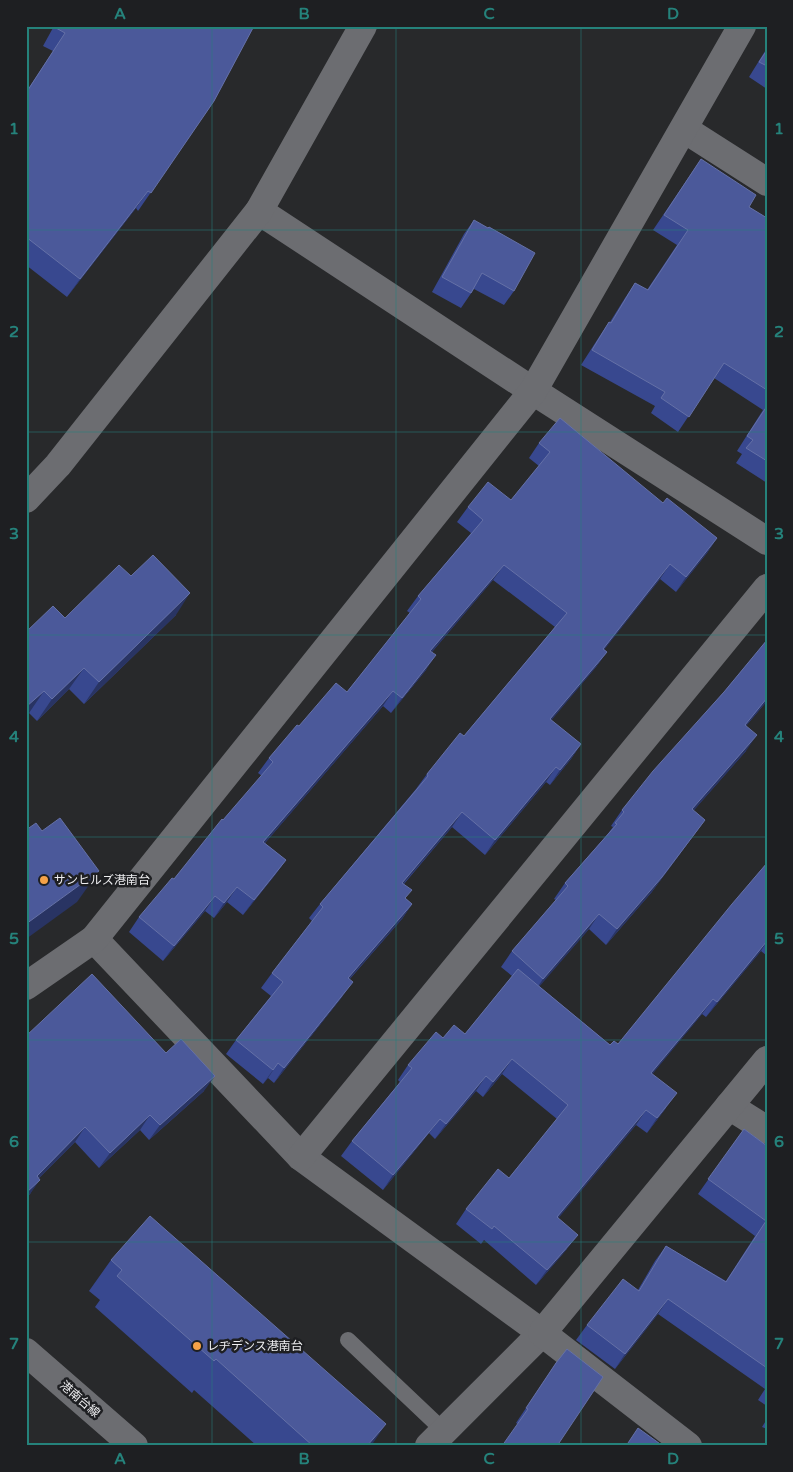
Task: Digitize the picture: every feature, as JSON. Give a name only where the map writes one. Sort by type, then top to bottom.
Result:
[{"type":"street","points":[[26,499],[58,465],[259,211],[363,26]]},
{"type":"street","points":[[26,986],[94,939],[533,391],[742,26]]},
{"type":"street","points":[[684,129],[767,182]]},
{"type":"street","points":[[259,211],[533,391],[767,541]]},
{"type":"street","points":[[301,1157],[767,588]]},
{"type":"street","points":[[94,939],[301,1157],[542,1333],[688,1446]]},
{"type":"street","points":[[436,1438],[542,1333],[767,1060]]},
{"type":"street","points":[[729,1106],[767,1130]]},
{"type":"street","name":"港南台線","points":[[31,1364],[134,1446]]},
{"type":"lane","points":[[348,1340],[436,1438]]},
{"type":"building","points":[[57,26],[254,26],[214,101],[151,193],[148,191],[80,279],[26,237],[26,93],[65,33],[56,28]]},
{"type":"building","points":[[767,50],[767,66],[759,62]]},
{"type":"building","points":[[701,159],[756,195],[749,207],[767,218],[767,390],[724,363],[689,417],[661,398],[665,392],[592,350],[635,283],[648,290],[688,230],[664,215]]},
{"type":"building","points":[[474,220],[535,253],[514,291],[482,273],[471,293],[442,277]]},
{"type":"building","points":[[767,406],[767,461],[746,448],[753,440],[747,436]]},
{"type":"building","points":[[560,418],[663,503],[667,498],[717,538],[686,577],[670,564],[603,649],[607,652],[550,719],[581,744],[560,770],[556,767],[495,840],[462,812],[402,883],[412,890],[405,898],[412,904],[348,978],[353,982],[284,1068],[278,1063],[273,1070],[236,1040],[283,982],[272,973],[323,907],[320,904],[428,776],[427,774],[460,733],[464,736],[567,613],[504,565],[430,651],[436,655],[402,698],[393,691],[263,842],[286,860],[254,900],[237,887],[224,903],[215,896],[174,946],[139,917],[172,878],[174,879],[222,819],[273,762],[269,758],[297,725],[299,726],[336,683],[347,692],[421,599],[418,596],[483,520],[468,507],[488,482],[511,500],[550,452],[539,443]]},
{"type":"building","points":[[153,555],[190,593],[99,682],[84,668],[52,699],[44,691],[26,707],[26,632],[53,606],[65,618],[119,565],[131,576]]},
{"type":"building","points":[[767,640],[767,698],[745,725],[757,735],[692,809],[705,820],[662,877],[617,929],[599,914],[543,979],[512,951],[568,886],[565,883],[617,824],[615,823],[624,812],[622,810],[653,771],[724,692]]},
{"type":"building","points":[[60,818],[99,871],[26,924],[26,830],[36,823],[42,831]]},
{"type":"building","points":[[767,863],[767,941],[717,1002],[713,999],[651,1073],[677,1093],[657,1118],[646,1110],[557,1217],[578,1235],[547,1270],[494,1226],[492,1229],[466,1209],[498,1169],[509,1178],[568,1105],[512,1059],[493,1082],[486,1076],[446,1124],[440,1119],[393,1175],[352,1141],[412,1068],[408,1065],[436,1032],[443,1038],[454,1025],[465,1034],[518,969],[610,1045],[614,1041],[618,1044]]},
{"type":"building","points":[[92,974],[166,1053],[181,1039],[215,1076],[160,1125],[150,1115],[110,1153],[85,1127],[37,1176],[40,1180],[26,1193],[26,1036]]},
{"type":"building","points":[[744,1129],[767,1146],[767,1368],[668,1299],[625,1354],[587,1325],[623,1279],[639,1291],[666,1246],[726,1282],[766,1221],[708,1179]]},
{"type":"building","points":[[150,1216],[386,1424],[367,1446],[313,1446],[216,1359],[214,1361],[117,1276],[122,1270],[111,1260]]},
{"type":"building","points":[[567,1349],[603,1377],[557,1446],[502,1446],[528,1409],[526,1408],[556,1363]]},
{"type":"building","points":[[638,1428],[663,1446],[626,1446]]},
{"type":"place","name":"サンヒルズ港南台","points":[[44,880]]},
{"type":"place","name":"レヂデンス港南台","points":[[197,1346]]}]
